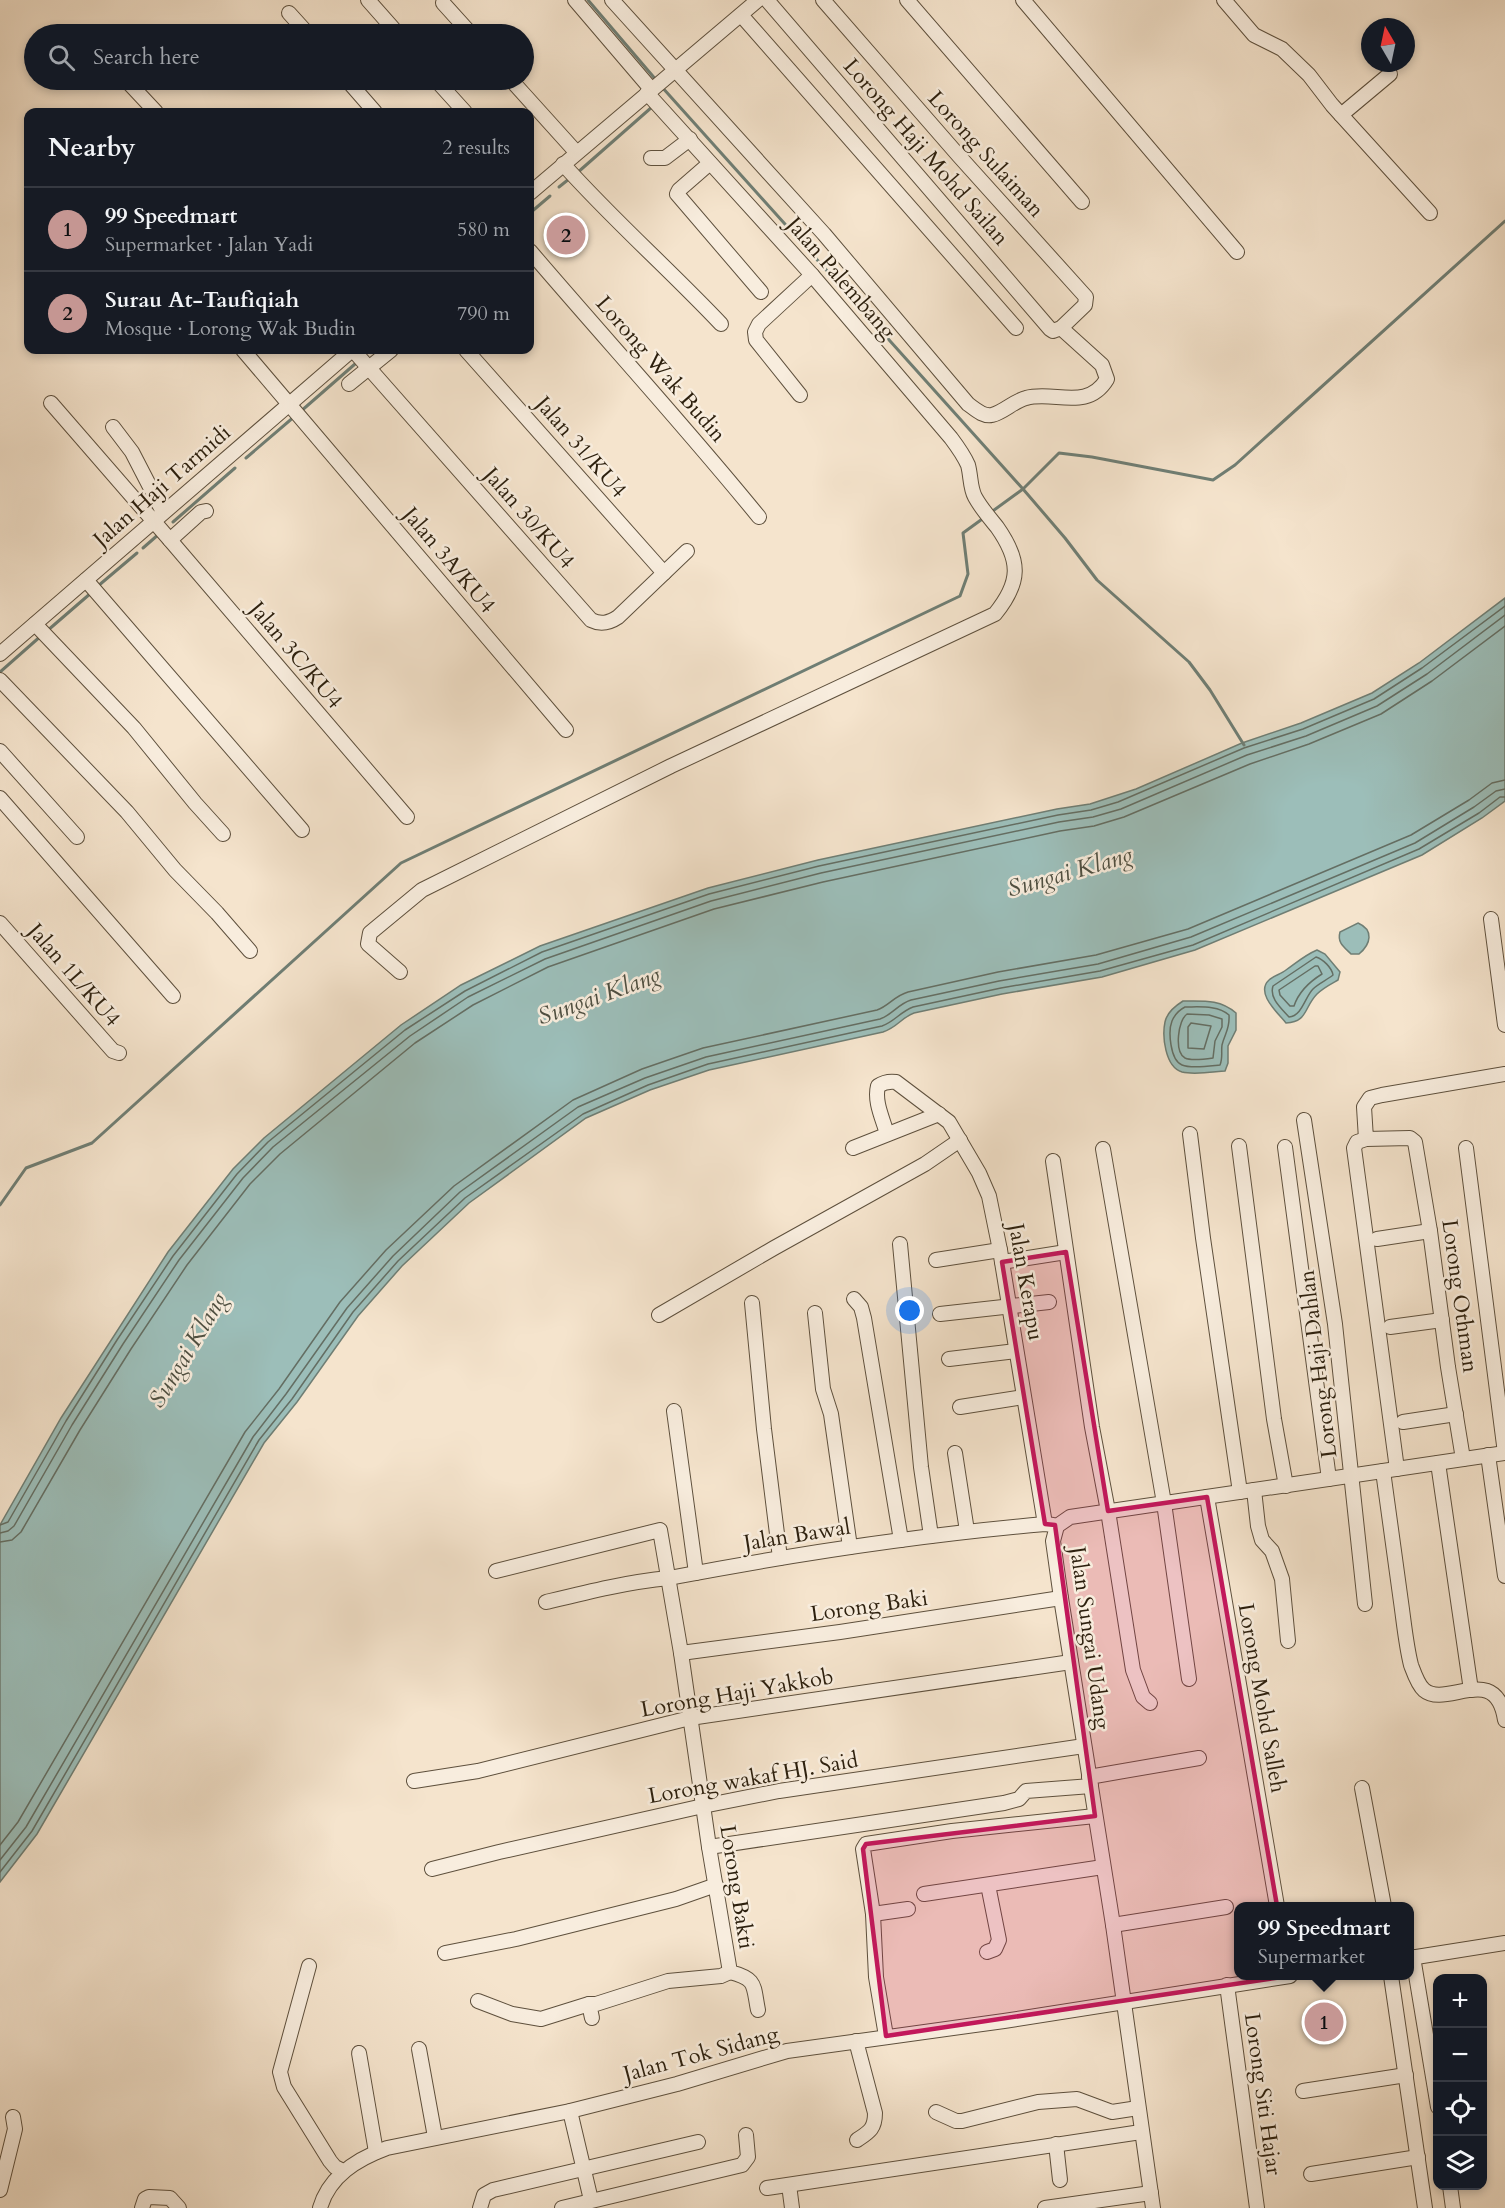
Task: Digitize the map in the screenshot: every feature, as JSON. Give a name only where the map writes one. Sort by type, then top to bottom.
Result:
[{"type":"street","points":[[368,0],[389,24]]},
{"type":"street","name":"Jalan Palembang","points":[[400,972],[368,944],[368,940],[370,933],[422,890],[671,766],[995,614],[1009,597],[1015,584],[1013,555],[972,492],[967,463],[951,438],[812,275],[710,164],[651,89],[575,0]]},
{"type":"street","points":[[612,0],[673,70]]},
{"type":"street","points":[[534,188],[758,0]]},
{"type":"street","name":"Lorong Haji Mohd Sailan","points":[[673,70],[824,234],[968,404],[984,415],[993,415],[1017,401],[1031,397],[1081,398],[1100,390],[1107,380],[1102,365],[1057,330],[767,0]]},
{"type":"street","name":"Lorong Sulaiman","points":[[823,0],[958,156],[1086,297],[1085,305],[1057,330]]},
{"type":"street","points":[[907,0],[1082,202]]},
{"type":"street","points":[[1023,0],[1238,252]]},
{"type":"street","points":[[1224,0],[1254,35],[1282,49],[1309,75],[1341,115],[1430,213]]},
{"type":"street","points":[[443,3],[462,24]]},
{"type":"street","points":[[289,13],[299,24]]},
{"type":"street","points":[[741,15],[1016,328]]},
{"type":"street","points":[[1341,115],[1390,74]]},
{"type":"street","points":[[135,90],[152,108]]},
{"type":"street","points":[[356,90],[372,108]]},
{"type":"street","points":[[445,90],[461,108]]},
{"type":"street","points":[[520,90],[576,152]]},
{"type":"street","points":[[651,158],[665,158],[690,139]]},
{"type":"street","points":[[563,164],[590,194],[721,324]]},
{"type":"street","points":[[710,164],[677,194],[761,292]]},
{"type":"street","name":"Lorong Wak Budin","points":[[534,256],[640,380],[705,451],[759,517]]},
{"type":"street","points":[[800,395],[756,340],[755,333],[759,324],[812,275]]},
{"type":"street","name":"Jalan 3A/KU4","points":[[246,354],[566,730]]},
{"type":"street","name":"Jalan Haji Tarmidi","points":[[0,654],[38,627],[86,579],[158,517],[295,411],[348,354]]},
{"type":"street","name":"Jalan 30/KU4","points":[[356,354],[591,620],[597,623],[611,622],[687,551]]},
{"type":"street","points":[[349,384],[386,354]]},
{"type":"street","name":"Jalan 31/KU4","points":[[470,354],[664,573]]},
{"type":"street","points":[[51,403],[158,517]]},
{"type":"street","points":[[113,427],[132,452],[158,517]]},
{"type":"street","points":[[171,540],[201,512],[206,511]]},
{"type":"street","name":"Jalan 3C/KU4","points":[[158,517],[171,540],[407,817]]},
{"type":"street","points":[[86,579],[302,830]]},
{"type":"street","points":[[38,627],[134,728],[223,834]]},
{"type":"street","points":[[0,680],[127,812],[175,870],[250,951]]},
{"type":"street","points":[[0,751],[77,837]]},
{"type":"street","points":[[0,798],[173,996]]},
{"type":"street","points":[[1491,919],[1505,1025]]},
{"type":"street","name":"Jalan 1L/KU4","points":[[0,923],[113,1051],[119,1053]]},
{"type":"street","points":[[1505,1074],[1370,1098],[1364,1107],[1366,1139],[1357,1142],[1354,1148],[1390,1470],[1403,1611],[1411,1665],[1424,1690],[1433,1694],[1482,1689],[1493,1695],[1503,1706],[1505,1720]]},
{"type":"street","name":"Jalan Kerapu","points":[[887,1134],[876,1091],[883,1082],[896,1082],[949,1122],[979,1173],[989,1196],[1001,1256],[1023,1397],[1051,1525]]},
{"type":"street","points":[[853,1148],[939,1114]]},
{"type":"street","name":"Lorong Haji Dahlan","points":[[1304,1120],[1324,1242],[1353,1475],[1355,1519],[1365,1604]]},
{"type":"street","points":[[1190,1134],[1203,1238],[1247,1491],[1262,1540],[1272,1551],[1282,1579],[1288,1641]]},
{"type":"street","name":"Lorong Othman","points":[[1366,1139],[1414,1139],[1430,1231],[1463,1459]]},
{"type":"street","points":[[659,1315],[774,1248],[963,1144]]},
{"type":"street","points":[[1239,1146],[1274,1419],[1286,1486]]},
{"type":"street","points":[[1285,1148],[1329,1479]]},
{"type":"street","points":[[1103,1149],[1164,1503],[1189,1679]]},
{"type":"street","name":"Lorong Othman","points":[[1466,1149],[1505,1453]]},
{"type":"street","points":[[1053,1161],[1092,1427],[1108,1511],[1133,1670],[1143,1697],[1150,1702]]},
{"type":"street","points":[[1377,1239],[1430,1231]]},
{"type":"street","points":[[900,1244],[921,1467],[931,1536]]},
{"type":"street","points":[[936,1260],[1066,1252]]},
{"type":"street","points":[[854,1299],[861,1307],[864,1318],[901,1540]]},
{"type":"street","points":[[940,1314],[1049,1302]]},
{"type":"street","points":[[752,1303],[764,1429],[780,1558]]},
{"type":"street","points":[[815,1313],[823,1389],[831,1414],[850,1547]]},
{"type":"street","points":[[1390,1327],[1442,1320]]},
{"type":"street","points":[[949,1359],[1016,1351]]},
{"type":"street","points":[[960,1407],[1023,1397]]},
{"type":"street","points":[[674,1411],[696,1573]]},
{"type":"street","points":[[1403,1422],[1456,1413]]},
{"type":"street","points":[[955,1453],[967,1531]]},
{"type":"street","name":"Jalan Sungai Udang","points":[[1153,2208],[1137,2108],[1113,1925],[1051,1525],[1070,1517],[1505,1453]]},
{"type":"street","points":[[1488,1455],[1505,1576]]},
{"type":"street","points":[[1438,1463],[1471,1690]]},
{"type":"street","name":"Lorong Mohd Salleh","points":[[1208,1497],[1276,1902]]},
{"type":"street","name":"Jalan Bawal","points":[[546,1602],[594,1589],[850,1547],[967,1531],[1051,1525]]},
{"type":"street","name":"Lorong Bakti","points":[[496,1571],[660,1530],[730,1972],[746,1976],[752,1983],[758,2010]]},
{"type":"street","name":"Lorong Baki","points":[[681,1653],[840,1632],[1061,1598]]},
{"type":"street","name":"Lorong Haji Yakkob","points":[[414,1781],[477,1771],[690,1718],[1071,1662]]},
{"type":"street","name":"Lorong wakaf HJ. Said","points":[[432,1869],[703,1806],[779,1791],[1084,1746]]},
{"type":"street","points":[[709,1847],[1011,1802],[1019,1799],[1026,1791],[1090,1781],[1199,1758]]},
{"type":"street","points":[[1362,1788],[1383,1902]]},
{"type":"street","points":[[886,2036],[876,1977],[873,1914],[863,1850],[866,1844],[952,1831],[1095,1816]]},
{"type":"street","points":[[870,1844],[875,1823]]},
{"type":"street","points":[[924,1894],[1103,1867]]},
{"type":"street","points":[[987,1952],[995,1949],[999,1940],[988,1884]]},
{"type":"street","points":[[445,1953],[516,1939],[698,1892],[716,1885]]},
{"type":"street","points":[[1113,1925],[1227,1907]]},
{"type":"street","points":[[873,1914],[908,1909]]},
{"type":"street","points":[[1414,1957],[1505,1943]]},
{"type":"street","points":[[309,1966],[280,2072],[284,2087],[330,2162],[343,2171]]},
{"type":"street","points":[[1414,1968],[1434,2082]]},
{"type":"street","points":[[478,2001],[512,2014],[541,2019],[590,2011],[605,2001],[668,1982],[721,1976],[730,1972]]},
{"type":"street","name":"Jalan Tok Sidang","points":[[320,2208],[322,2198],[343,2171],[353,2163],[376,2152],[435,2137],[570,2111],[677,2084],[787,2051],[1004,2021],[1261,1980]]},
{"type":"street","points":[[1392,1980],[1425,2208]]},
{"type":"street","name":"Lorong Siti Hajar","points":[[1227,1985],[1257,2208]]},
{"type":"street","points":[[856,2041],[875,2113],[875,2123],[868,2133],[857,2140]]},
{"type":"street","points":[[419,2049],[435,2137]]},
{"type":"street","points":[[359,2053],[376,2152]]},
{"type":"street","points":[[1303,2091],[1406,2075]]},
{"type":"street","points":[[936,2112],[956,2121],[962,2121],[1038,2102],[1077,2099],[1112,2112],[1137,2108]]},
{"type":"street","points":[[570,2111],[591,2200]]},
{"type":"street","points":[[0,2190],[15,2129],[13,2116]]},
{"type":"street","points":[[767,2188],[1141,2132]]},
{"type":"street","points":[[562,2208],[742,2165],[747,2157],[746,2135]]},
{"type":"street","points":[[480,2208],[484,2195],[493,2190],[698,2142]]},
{"type":"street","points":[[1056,2144],[1060,2180]]},
{"type":"street","points":[[1311,2174],[1418,2157]]},
{"type":"street","points":[[789,2185],[792,2208]]},
{"type":"street","points":[[1451,2190],[1453,2208]]},
{"type":"street","points":[[1046,2208],[1150,2193]]},
{"type":"street","points":[[142,2208],[145,2199],[149,2197],[170,2198],[178,2208]]},
{"type":"highlighted area","points":[[1066,1252],[1108,1511],[1207,1497],[1289,1976],[886,2036],[863,1849],[866,1844],[1095,1816],[1055,1525],[1045,1524],[1002,1262]]},
{"type":"water","name":"Sungai Klang","points":[[1505,598],[1505,801],[1422,855],[1195,950],[1102,977],[1002,994],[914,1013],[883,1032],[709,1070],[650,1090],[586,1118],[469,1203],[402,1266],[358,1316],[297,1402],[264,1443],[37,1834],[0,1882],[0,1525],[61,1418],[168,1252],[233,1169],[264,1138],[401,1025],[461,985],[540,946],[708,888],[818,860],[1090,804],[1136,789],[1242,743],[1301,723],[1372,693],[1419,663]]},
{"type":"water","points":[[1358,923],[1367,929],[1368,942],[1359,954],[1351,954],[1340,942],[1339,936],[1340,932]]},
{"type":"water","points":[[1317,950],[1325,954],[1340,972],[1338,980],[1317,994],[1302,1017],[1286,1023],[1269,1003],[1265,985]]},
{"type":"water","points":[[1183,1001],[1217,1003],[1236,1013],[1236,1030],[1228,1046],[1228,1063],[1225,1071],[1182,1072],[1176,1069],[1168,1058],[1164,1035],[1166,1018],[1174,1007]]},
{"type":"waterway","points":[[588,0],[657,81]]},
{"type":"waterway","points":[[661,86],[1023,489],[1097,580],[1189,662],[1210,690],[1244,745]]},
{"type":"waterway","points":[[577,173],[652,107]]},
{"type":"waterway","points":[[559,187],[569,179]]},
{"type":"waterway","points":[[534,210],[550,196]]},
{"type":"waterway","points":[[990,513],[1023,489],[1059,453],[1213,480],[1235,465],[1505,221]]},
{"type":"waterway","points":[[300,412],[355,364]]},
{"type":"waterway","points":[[246,458],[295,416]]},
{"type":"waterway","points":[[173,522],[235,468]]},
{"type":"waterway","points":[[0,1205],[26,1168],[92,1143],[401,863],[960,596],[968,574],[963,533],[985,517]]},
{"type":"waterway","points":[[143,548],[159,534]]},
{"type":"waterway","points":[[98,586],[137,553]]},
{"type":"waterway","points":[[47,631],[91,593]]},
{"type":"waterway","points":[[0,672],[42,635]]},
{"type":"place","name":"Surau At-Taufiqiah","points":[[566,235]]},
{"type":"place","name":"99 Speedmart","points":[[1324,2022]]}]
